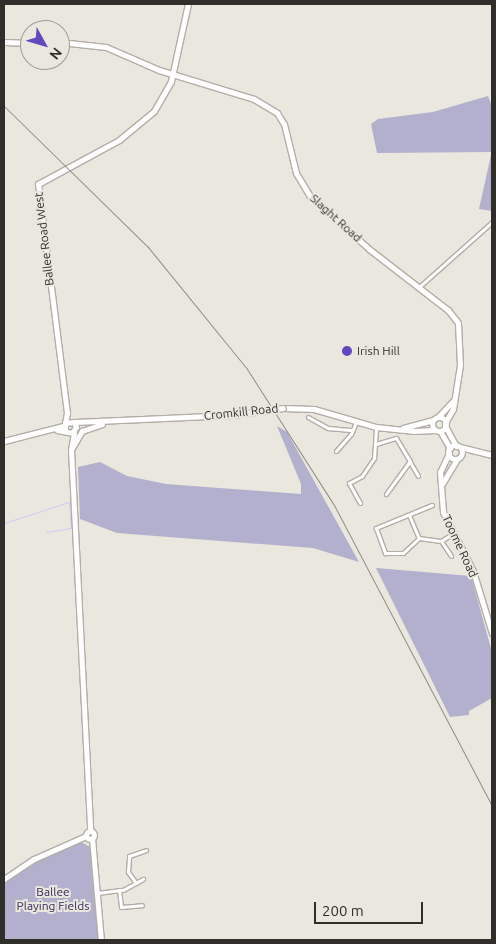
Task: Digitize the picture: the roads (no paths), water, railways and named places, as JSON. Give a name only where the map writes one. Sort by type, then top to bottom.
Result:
[{"type":"street","points":[[173,74],[188,4]]},
{"type":"street","points":[[4,42],[20,43]]},
{"type":"street","name":"Slaght Road","points":[[70,43],[98,44],[173,74],[248,97],[274,110],[284,124],[296,173],[310,196],[419,287],[458,323],[460,356],[455,396],[445,425]]},
{"type":"street","name":"Ballee Road West","points":[[65,428],[67,412],[38,184],[104,149],[146,120],[161,100],[173,74]]},
{"type":"street","points":[[419,287],[492,222]]},
{"type":"street","points":[[455,396],[436,419],[438,430],[449,450],[459,457]]},
{"type":"street","name":"Cromkill Road","points":[[73,422],[84,424],[116,419],[205,417],[283,408],[314,409],[376,427],[438,430]]},
{"type":"street","name":"Ballee Road West","points":[[67,412],[73,422],[75,431]]},
{"type":"street","points":[[308,417],[327,428],[353,430]]},
{"type":"street","points":[[71,450],[82,431],[116,419]]},
{"type":"street","points":[[436,419],[445,425],[458,446],[459,457],[441,487]]},
{"type":"street","name":"Cromkill Road","points":[[395,429],[436,419]]},
{"type":"street","points":[[4,441],[65,428],[73,422]]},
{"type":"street","points":[[336,451],[353,430],[356,422]]},
{"type":"street","name":"Cromkill Road","points":[[75,431],[84,424]]},
{"type":"street","points":[[438,430],[445,425]]},
{"type":"street","points":[[360,503],[349,483],[364,474],[374,458],[376,427]]},
{"type":"street","points":[[4,879],[34,860],[94,834],[90,830],[71,450],[71,440],[75,431],[65,428]]},
{"type":"street","points":[[65,428],[71,440]]},
{"type":"street","points":[[376,444],[398,439],[418,476]]},
{"type":"street","points":[[449,450],[458,446],[492,456]]},
{"type":"street","name":"Toome Road","points":[[449,450],[440,472],[443,512],[473,571],[492,633]]},
{"type":"street","points":[[459,457],[475,451]]},
{"type":"street","points":[[386,494],[410,462]]},
{"type":"street","points":[[419,538],[409,551],[388,554],[376,532],[378,526],[409,516],[432,505]]},
{"type":"street","points":[[409,516],[419,538]]},
{"type":"street","points":[[419,538],[441,541],[454,532]]},
{"type":"street","points":[[441,541],[451,556]]},
{"type":"street","points":[[89,837],[101,940]]},
{"type":"street","points":[[136,883],[128,870],[129,856],[146,850]]},
{"type":"street","points":[[97,893],[119,890],[143,879]]},
{"type":"street","points":[[119,890],[121,907],[142,905]]},
{"type":"waterway","points":[[4,523],[69,502],[71,528],[46,532]]},
{"type":"railway","points":[[4,106],[148,247],[247,369],[334,505],[492,806]]},
{"type":"place","name":"Irish Hill","points":[[347,351]]},
{"type":"park label","name":"Ballee Playing Fields","points":[[53,899]]}]
